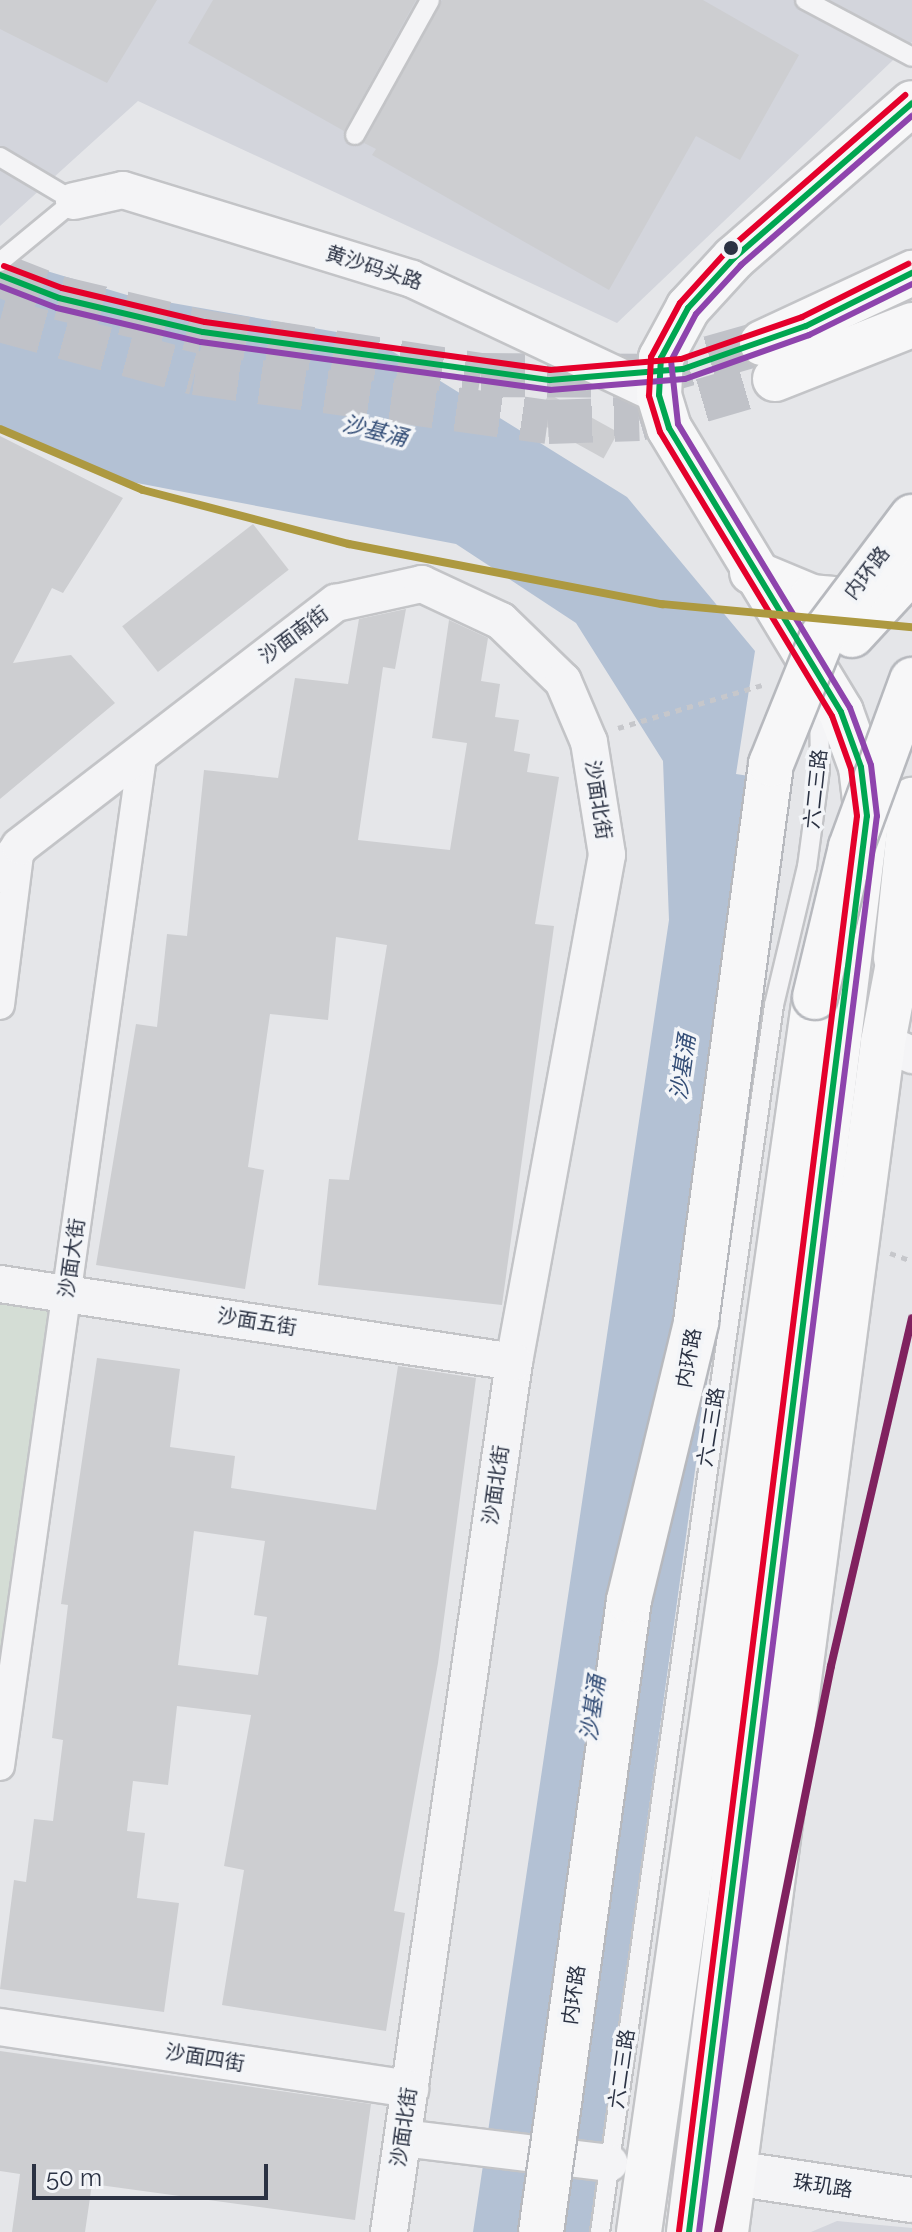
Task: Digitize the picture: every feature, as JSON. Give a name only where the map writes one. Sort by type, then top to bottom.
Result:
[{"type":"main road","points":[[816,672],[691,471],[659,395],[661,358],[688,308],[734,258],[912,103]]},
{"type":"main road","points":[[912,273],[768,361],[912,325]]},
{"type":"main road","name":"内环路","points":[[541,2232],[629,1600],[685,1386],[773,703],[838,611],[912,517]]},
{"type":"main road","points":[[773,703],[912,570]]},
{"type":"main road","points":[[752,572],[833,602],[912,598]]},
{"type":"main road","name":"六二三路","points":[[689,2232],[864,874],[861,767],[848,726],[816,672]]},
{"type":"main road","points":[[639,2232],[815,997],[851,847],[912,680]]},
{"type":"main road","points":[[726,2232],[897,1048],[896,958],[912,800]]},
{"type":"main road","points":[[896,958],[912,895]]},
{"type":"street","name":"黄沙码头路","points":[[74,201],[123,190],[412,279],[659,395]]},
{"type":"street","name":"沙面南街","points":[[10,860],[143,750],[336,603],[422,584],[501,621],[563,681],[589,742]]},
{"type":"street","name":"沙面北街","points":[[389,2232],[514,1362],[607,855],[589,742]]},
{"type":"street","name":"沙面大街","points":[[0,1766],[143,750]]},
{"type":"street","points":[[0,1005],[10,860]]},
{"type":"street","name":"沙面五街","points":[[0,1284],[514,1362]]},
{"type":"street","name":"沙面四街","points":[[0,2027],[410,2089]]},
{"type":"street","points":[[403,2138],[606,2163]]},
{"type":"street","name":"珠玑路","points":[[733,2173],[912,2200]]},
{"type":"lane","points":[[355,135],[430,0]]},
{"type":"lane","points":[[805,0],[912,57]]},
{"type":"lane","points":[[0,157],[74,201],[0,262]]},
{"type":"lane","name":"六二三路","points":[[600,2232],[606,2163],[774,1005],[797,921],[817,793],[816,672]]},
{"type":"path","points":[[625,726],[773,703]]},
{"type":"shaded area","points":[[0,0],[912,0],[912,42],[617,323],[138,101],[0,226]]},
{"type":"shaded area","points":[[0,1299],[60,1308],[0,1712]]},
{"type":"shaded area","points":[[837,2221],[912,2228],[912,2232],[811,2232]]},
{"type":"water","name":"沙基涌","points":[[0,257],[127,295],[371,338],[627,497],[755,651],[736,774],[789,782],[591,2232],[473,2232],[669,920],[663,761],[576,623],[456,544],[116,479],[0,429]]},
{"type":"building","points":[[0,0],[157,0],[107,83],[0,29]]},
{"type":"building","points":[[213,0],[416,0],[344,131],[188,43]]},
{"type":"building","points":[[442,0],[703,0],[799,55],[740,160],[696,136],[609,290],[372,155],[376,149],[364,143]]},
{"type":"building","points":[[549,394],[618,432],[604,459],[534,420]]},
{"type":"building","points":[[0,436],[123,498],[63,593],[52,588],[13,663],[71,655],[115,703],[0,799]]},
{"type":"building","points":[[253,524],[289,570],[158,672],[122,626]]},
{"type":"building","points":[[406,609],[395,669],[383,667],[358,840],[450,850],[467,743],[432,738],[449,620],[488,638],[481,681],[500,684],[495,717],[519,720],[514,751],[530,754],[527,772],[559,777],[535,924],[554,926],[502,1305],[318,1285],[329,1179],[349,1180],[387,945],[336,937],[328,1020],[270,1014],[248,1167],[264,1170],[245,1289],[96,1265],[136,1024],[157,1027],[167,934],[187,936],[204,770],[278,778],[295,678],[348,684],[359,619]]},
{"type":"building","points":[[97,1358],[180,1369],[170,1447],[235,1456],[231,1488],[376,1510],[398,1366],[476,1378],[438,1663],[394,1911],[405,1913],[386,2031],[222,2005],[244,1870],[224,1866],[251,1715],[177,1706],[168,1785],[133,1781],[127,1831],[145,1833],[137,1898],[179,1903],[164,2012],[0,1989],[14,1880],[26,1882],[34,1819],[53,1821],[63,1740],[52,1738],[68,1605],[61,1604]],"holes":[[[194,1531],[265,1541],[254,1615],[267,1617],[258,1675],[178,1665]]]},
{"type":"building","points":[[0,2051],[371,2104],[355,2220],[92,2184],[85,2232],[12,2232],[20,2174],[0,2171]]},
{"type":"tunnel","points":[[0,275],[59,298],[203,332],[481,375],[646,376],[762,343]]},
{"type":"tunnel","points":[[0,320],[195,373],[548,422],[639,419],[775,379]]},
{"type":"transit line","points":[[679,2231],[857,816],[851,769],[832,716],[660,432],[649,396],[651,357],[680,303],[727,251],[905,95]]},
{"type":"transit line","points":[[689,2232],[867,816],[861,767],[841,712],[669,428],[659,395],[661,358],[688,308],[734,258],[912,103]]},
{"type":"transit line","points":[[699,2232],[877,816],[871,765],[850,708],[678,424],[671,361],[696,314],[741,265],[912,116]]},
{"type":"transit line","points":[[4,266],[62,288],[205,322],[550,370],[681,359],[802,317],[908,264]]},
{"type":"transit line","points":[[0,275],[59,298],[203,332],[550,380],[683,369],[806,326],[912,273]]},
{"type":"transit line","points":[[0,286],[57,308],[201,342],[550,390],[685,379],[809,335],[912,284]]},
{"type":"transit line","points":[[0,429],[143,490],[349,544],[662,604],[912,627]]},
{"type":"transit line","points":[[718,2232],[831,1666],[912,1318]]}]
